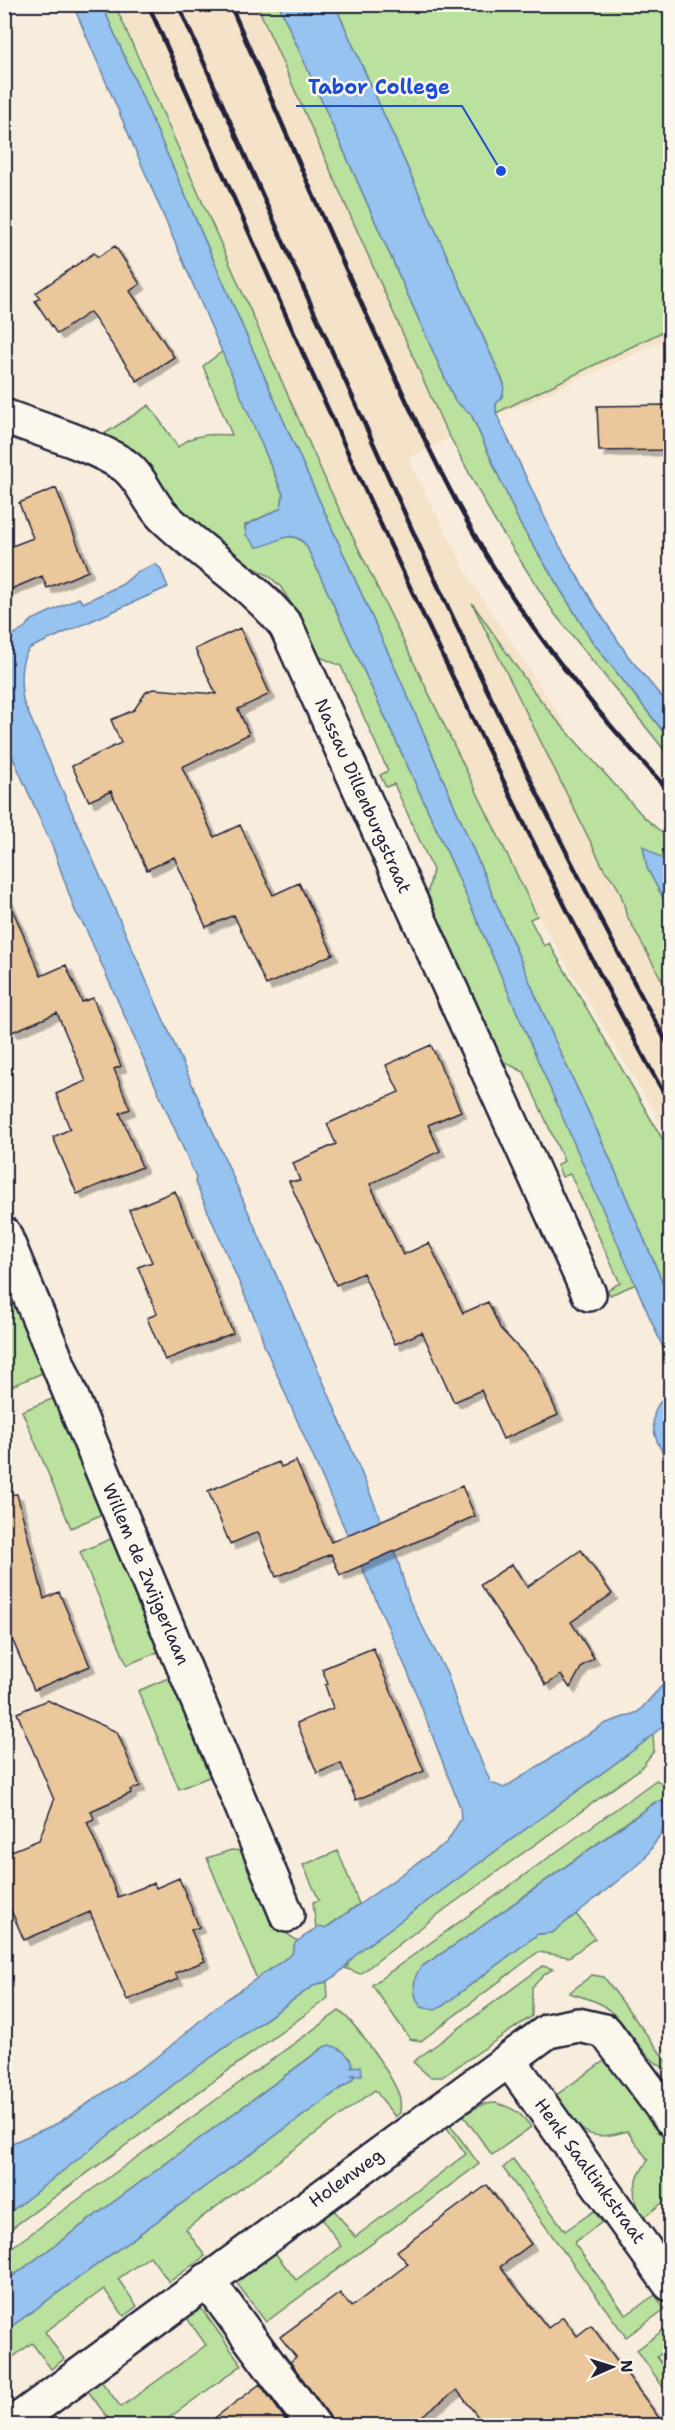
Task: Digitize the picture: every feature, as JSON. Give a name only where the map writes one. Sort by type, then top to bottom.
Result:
[{"type":"street","name":"Nassau Dillenburgstraat","points":[[4,416],[103,454],[126,466],[161,514],[206,554],[249,586],[286,626],[589,1294]]},
{"type":"street","name":"Willem de Zwijgerlaan","points":[[4,1234],[287,1915]]},
{"type":"street","name":"Holenweg","points":[[10,2426],[548,2031],[578,2025],[605,2031],[670,2118]]},
{"type":"street","name":"Henk Saaltinkstraat","points":[[509,2060],[670,2284]]},
{"type":"street","points":[[207,2280],[314,2426]]},
{"type":"shaded area","points":[[117,5],[670,5],[670,338],[451,437],[408,459],[472,583],[609,790],[670,911],[670,1139],[519,883],[330,490]]},
{"type":"green space","points":[[102,5],[115,5],[330,490],[537,916],[530,919],[544,946],[549,943],[670,1152],[670,1300],[607,1152],[555,1041],[408,697],[289,433]]},
{"type":"green space","points":[[257,5],[279,5],[455,401],[471,414],[520,524],[592,641],[670,740],[670,757],[554,613],[493,518],[442,422]]},
{"type":"green space","points":[[335,5],[670,5],[670,328],[496,413],[496,404],[503,395],[504,384]]},
{"type":"green space","points":[[223,351],[283,495],[282,508],[245,525],[245,529],[277,540],[294,537],[307,547],[452,863],[636,1284],[610,1295],[607,1290],[620,1283],[570,1174],[562,1177],[557,1165],[564,1161],[524,1072],[502,1061],[427,895],[433,870],[394,784],[386,787],[380,775],[388,771],[341,666],[318,656],[305,626],[280,586],[269,576],[220,548],[194,521],[187,518],[154,483],[140,457],[98,438],[149,405],[178,447],[196,437],[232,435],[203,366]]},
{"type":"green space","points":[[472,603],[554,717],[643,816],[670,840],[670,864],[644,847],[647,868],[670,911],[670,995],[626,914],[619,891],[605,871]]},
{"type":"green space","points":[[4,1269],[47,1371],[12,1386],[5,1368]]},
{"type":"green space","points":[[57,1397],[105,1513],[71,1528],[22,1411]]},
{"type":"green space","points":[[115,1537],[162,1650],[127,1665],[80,1552]]},
{"type":"green space","points":[[173,1676],[214,1775],[179,1789],[138,1691]]},
{"type":"green space","points":[[653,1733],[654,1751],[640,1769],[448,1907],[360,1974],[345,1968],[349,1960],[362,1949],[643,1743]]},
{"type":"green space","points":[[656,1780],[669,1791],[671,1800],[670,1818],[670,1811],[661,1802],[655,1802],[467,1937],[421,1967],[441,2007],[538,1934],[552,1933],[576,1914],[595,1938],[569,1957],[538,1952],[421,2041],[410,2039],[372,1985]]},
{"type":"green space","points":[[231,1850],[244,1851],[270,1914],[287,1934],[298,1941],[292,1954],[257,1979],[207,1858]]},
{"type":"green space","points":[[338,1851],[359,1904],[325,1928],[316,1928],[313,1902],[319,1900],[303,1865]]},
{"type":"green space","points":[[543,1966],[553,1969],[532,1987],[532,2016],[442,2077],[430,2077],[413,2062]]},
{"type":"green space","points":[[592,1975],[604,1977],[670,2066],[670,2071],[650,2058],[621,2022],[604,2006],[569,1993]]},
{"type":"green space","points":[[327,1982],[328,1998],[5,2233],[5,2216],[183,2077],[316,1984]]},
{"type":"green space","points":[[339,2011],[364,2038],[391,2079],[400,2099],[400,2113],[395,2117],[375,2090],[186,2229],[205,2256],[169,2282],[150,2256],[118,2279],[137,2306],[124,2316],[104,2289],[45,2332],[64,2359],[51,2369],[32,2343],[5,2363],[5,2331],[351,2081],[354,2076],[350,2077],[350,2067],[324,2047],[5,2282],[4,2253]]},
{"type":"green space","points":[[604,2061],[612,2068],[670,2146],[670,2197],[644,2217],[634,2195],[637,2181],[648,2160],[627,2131],[613,2135],[592,2135],[577,2125],[555,2096]]},
{"type":"green space","points":[[496,2103],[516,2112],[531,2127],[492,2155],[463,2115],[483,2104]]},
{"type":"green space","points":[[450,2125],[479,2164],[266,2322],[236,2282],[275,2253],[296,2280],[341,2246],[322,2219],[334,2210],[355,2237],[466,2154],[447,2128]]},
{"type":"green space","points":[[513,2159],[565,2231],[594,2211],[602,2222],[574,2243],[626,2315],[655,2295],[665,2309],[626,2337],[503,2168]]},
{"type":"green space","points":[[201,2308],[242,2365],[159,2425],[96,2425],[107,2417],[88,2391],[101,2381],[121,2407],[206,2345],[187,2318]]},
{"type":"green space","points":[[670,2325],[670,2347],[657,2357],[670,2375],[670,2397],[637,2350]]},
{"type":"water","points":[[73,5],[102,5],[289,433],[408,697],[555,1041],[607,1152],[670,1300],[670,1364],[452,863],[307,547],[301,540],[289,537],[257,547],[246,535],[245,526],[281,508],[283,494]]},
{"type":"water","points":[[279,5],[335,5],[504,384],[503,395],[496,404],[496,413],[553,535],[592,601],[628,656],[670,707],[670,740],[592,641],[520,524],[471,414],[455,401]]},
{"type":"water","points":[[155,564],[160,568],[168,587],[30,648],[22,666],[23,701],[330,1397],[398,1561],[409,1600],[448,1676],[457,1705],[491,1783],[504,1788],[604,1724],[638,1712],[670,1677],[670,1720],[643,1743],[362,1949],[336,1976],[316,1984],[183,2077],[5,2216],[5,2146],[58,2123],[160,2055],[217,2006],[292,1954],[295,1943],[319,1926],[326,1928],[447,1842],[461,1819],[460,1807],[409,1675],[264,1345],[260,1330],[195,1182],[196,1177],[85,927],[75,911],[53,848],[5,740],[5,639],[22,630],[32,620],[79,598],[83,603],[123,584],[137,572]]},
{"type":"water","points":[[643,846],[670,864],[670,911],[647,868]]},
{"type":"water","points":[[670,1389],[670,1465],[658,1444],[653,1421],[658,1405]]},
{"type":"water","points":[[661,1801],[669,1808],[670,1819],[644,1860],[552,1933],[538,1934],[441,2007],[435,2010],[421,2007],[414,1987],[421,1967],[467,1937],[656,1802]]},
{"type":"water","points":[[329,2045],[347,2055],[353,2065],[350,2067],[361,2066],[362,2075],[350,2075],[355,2076],[351,2081],[5,2331],[5,2282]]},
{"type":"building","points":[[115,246],[140,284],[130,291],[174,357],[137,381],[90,312],[57,334],[35,301],[40,298],[36,293],[94,253],[98,257]]},
{"type":"building","points":[[667,405],[667,450],[599,451],[597,406]]},
{"type":"building","points":[[56,488],[88,571],[47,588],[42,576],[4,592],[4,549],[33,538],[19,503]]},
{"type":"building","points":[[240,628],[270,694],[238,709],[249,734],[182,767],[214,837],[240,825],[273,895],[299,883],[333,954],[266,985],[234,915],[206,927],[174,857],[147,870],[111,791],[89,801],[72,766],[121,743],[111,720],[134,710],[146,692],[153,689],[216,694],[195,649]]},
{"type":"building","points":[[4,890],[41,976],[66,965],[82,1002],[93,998],[121,1066],[114,1069],[130,1109],[120,1113],[142,1167],[77,1194],[53,1137],[70,1129],[56,1094],[86,1081],[57,1013],[12,1032],[4,1013]]},
{"type":"building","points":[[431,1045],[461,1111],[428,1125],[440,1151],[370,1184],[403,1255],[429,1243],[463,1313],[488,1302],[500,1328],[538,1369],[558,1415],[503,1439],[481,1390],[454,1402],[422,1332],[395,1344],[363,1273],[336,1285],[289,1181],[300,1181],[293,1163],[336,1144],[327,1124],[399,1092],[386,1065]]},
{"type":"building","points":[[175,1191],[233,1333],[165,1360],[147,1318],[157,1314],[138,1267],[152,1262],[129,1210]]},
{"type":"building","points":[[296,1461],[331,1542],[462,1486],[475,1516],[340,1575],[331,1554],[276,1577],[258,1532],[230,1544],[208,1491],[279,1462],[281,1467]]},
{"type":"building","points":[[17,1494],[44,1599],[59,1592],[90,1666],[34,1690],[4,1620],[4,1495]]},
{"type":"building","points":[[581,1550],[612,1594],[571,1622],[594,1658],[582,1666],[570,1688],[561,1675],[546,1685],[480,1585],[512,1564],[527,1587]]},
{"type":"building","points":[[373,1648],[424,1771],[356,1800],[341,1763],[317,1773],[297,1723],[333,1708],[322,1669]]},
{"type":"building","points":[[47,1700],[117,1732],[140,1786],[130,1790],[131,1793],[91,1811],[94,1819],[87,1822],[118,1897],[154,1883],[156,1888],[179,1878],[199,1927],[191,1930],[205,1961],[175,1973],[178,1979],[127,2000],[90,1912],[24,1940],[4,1894],[4,1854],[39,1840],[54,1800],[17,1713]]},
{"type":"building","points":[[487,2185],[531,2244],[500,2267],[548,2328],[563,2317],[577,2336],[591,2325],[665,2426],[485,2426],[457,2390],[408,2426],[332,2426],[329,2415],[290,2362],[296,2357],[280,2337],[340,2293],[351,2307],[408,2264],[397,2251]]},
{"type":"building","points":[[260,2384],[290,2426],[204,2426]]},
{"type":"railway","points":[[148,4],[321,393],[455,682],[563,902],[670,1104]]},
{"type":"railway","points":[[178,4],[449,609],[571,862],[670,1048]]},
{"type":"railway","points":[[230,4],[327,227],[402,391],[432,455],[482,549],[520,608],[573,680],[670,792]]},
{"type":"place","name":"Tabor College","points":[[501,171]]}]
